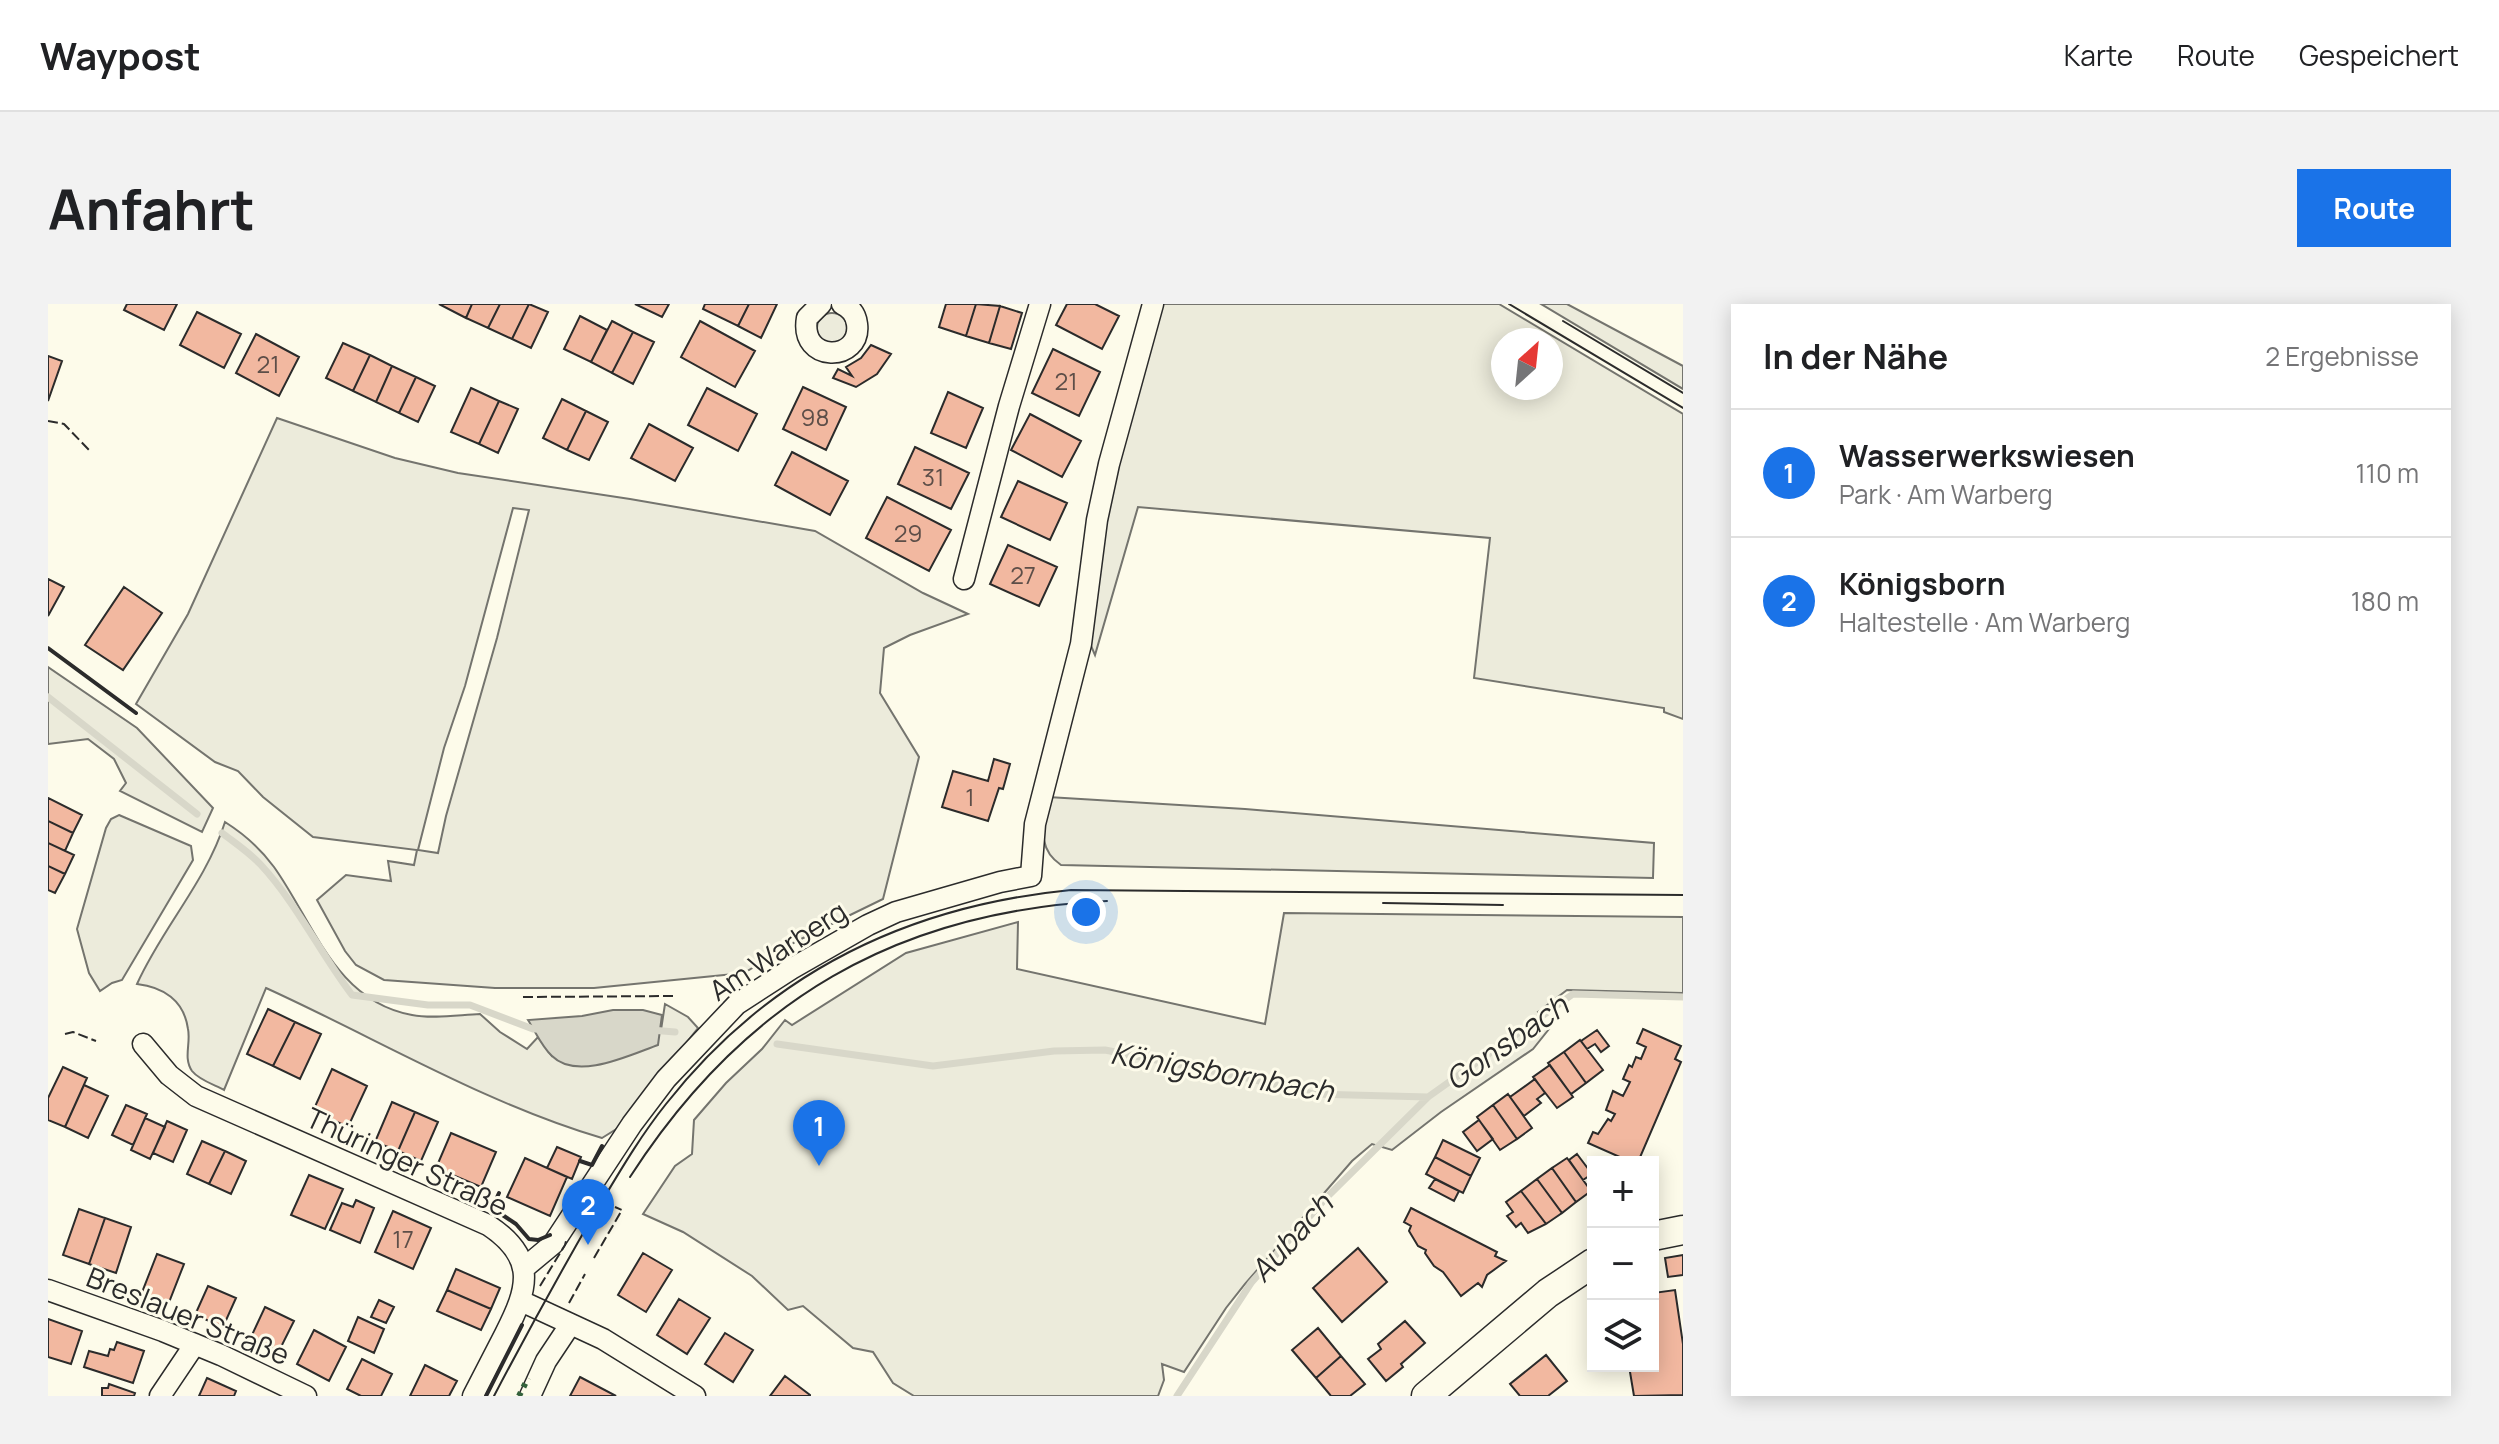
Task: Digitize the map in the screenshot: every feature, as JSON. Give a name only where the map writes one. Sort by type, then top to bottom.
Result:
[{"type":"main road","points":[[1659,1235],[1683,1230]]},
{"type":"main road","points":[[1426,1396],[1548,1293],[1587,1267]]},
{"type":"street","points":[[821,304],[807,318],[807,334],[815,347],[829,353],[845,349],[855,337],[857,329],[853,313],[842,304]]},
{"type":"street","points":[[964,579],[1009,406],[1040,304]]},
{"type":"street","name":"Am Warberg","points":[[523,1269],[553,1244],[632,1124],[666,1079],[737,1004],[791,969],[896,912],[1031,876],[1035,824],[1081,644],[1097,520],[1109,464],[1153,304]]},
{"type":"street","name":"Thüringer Straße","points":[[143,1044],[169,1075],[196,1096],[488,1225],[512,1246],[523,1269]]},
{"type":"street","points":[[473,1396],[521,1301],[523,1269]]},
{"type":"street","name":"Breslauer Straße","points":[[48,1290],[195,1344],[306,1396]]},
{"type":"street","points":[[521,1301],[603,1339],[695,1396]]},
{"type":"street","points":[[530,1396],[546,1361],[570,1325]]},
{"type":"street","points":[[160,1396],[195,1344]]},
{"type":"shaded area","points":[[1159,304],[1499,304],[1539,328],[1491,328],[1491,400],[1563,400],[1563,342],[1683,414],[1683,719],[1664,712],[1664,708],[1474,678],[1490,538],[1138,507],[1095,655],[1088,639],[1106,509]]},
{"type":"shaded area","points":[[1541,304],[1567,304],[1683,366],[1683,389]]},
{"type":"shaded area","points":[[832,313],[843,317],[847,328],[843,339],[832,343],[821,339],[817,328],[821,317]]},
{"type":"shaded area","points":[[277,418],[395,458],[458,473],[815,531],[923,593],[968,614],[884,648],[880,693],[919,757],[883,899],[797,941],[744,973],[594,988],[495,988],[384,980],[356,965],[317,900],[346,875],[391,881],[388,861],[414,865],[417,850],[313,837],[263,797],[238,771],[215,762],[136,704],[188,614]],"holes":[[[513,508],[529,510],[438,853],[418,850]]]},
{"type":"shaded area","points":[[48,667],[137,728],[213,808],[202,832],[120,791],[126,783],[114,759],[88,739],[48,744]]},
{"type":"shaded area","points":[[1048,797],[1245,809],[1654,843],[1653,878],[1061,865],[1045,843]]},
{"type":"shaded area","points":[[119,815],[191,846],[193,860],[122,980],[100,991],[89,973],[77,929],[106,828],[111,819]]},
{"type":"shaded area","points":[[225,822],[269,860],[329,957],[345,977],[364,994],[386,1007],[420,1016],[480,1014],[500,1032],[527,1049],[538,1037],[552,1056],[661,1030],[665,1004],[688,1017],[698,1028],[618,1128],[602,1138],[474,1089],[266,988],[224,1090],[203,1080],[189,1066],[189,1034],[186,1019],[177,1003],[164,992],[137,984],[207,865]]},
{"type":"shaded area","points":[[1284,913],[1683,917],[1683,993],[1567,990],[1538,1012],[1549,1029],[1533,1049],[1392,1150],[1372,1144],[1352,1161],[1245,1284],[1184,1372],[1162,1364],[1164,1380],[1158,1396],[914,1396],[893,1383],[873,1352],[853,1348],[803,1306],[788,1310],[752,1276],[683,1232],[643,1214],[675,1166],[692,1154],[694,1120],[726,1083],[762,1049],[785,1020],[792,1025],[906,953],[1018,922],[1017,969],[1265,1024]]},
{"type":"shaded area","points":[[613,1010],[643,1010],[662,1015],[658,1045],[604,1064],[575,1066],[552,1056],[528,1020],[582,1016]]},
{"type":"building","points":[[127,304],[177,304],[164,330],[124,310]]},
{"type":"building","points":[[439,304],[472,304],[466,318]]},
{"type":"building","points":[[472,304],[500,304],[488,328],[466,318]]},
{"type":"building","points":[[500,304],[529,304],[512,339],[488,328]]},
{"type":"building","points":[[529,304],[548,312],[531,348],[512,339]]},
{"type":"building","points":[[635,304],[669,304],[662,317]]},
{"type":"building","points":[[705,304],[749,304],[738,326],[703,309]]},
{"type":"building","points":[[749,304],[777,304],[761,338],[738,326]]},
{"type":"building","points":[[946,304],[976,304],[966,336],[939,327]]},
{"type":"building","points":[[976,304],[1000,306],[989,343],[966,336]]},
{"type":"building","points":[[1067,304],[1095,304],[1119,316],[1102,349],[1056,325]]},
{"type":"building","points":[[1000,306],[1022,313],[1011,349],[989,343]]},
{"type":"building","points":[[197,312],[241,334],[224,368],[180,345]]},
{"type":"building","points":[[580,316],[607,330],[591,362],[564,349]]},
{"type":"building","points":[[612,321],[633,332],[612,373],[591,362]]},
{"type":"building","points":[[700,321],[755,351],[735,387],[681,357]]},
{"type":"building","points":[[633,332],[654,342],[633,384],[612,373]]},
{"type":"building","points":[[256,334],[299,357],[279,396],[236,373]]},
{"type":"building","points":[[343,343],[370,355],[353,391],[326,378]]},
{"type":"building","points":[[871,345],[891,354],[877,374],[856,387],[833,378],[838,369],[852,376],[846,367],[861,358]]},
{"type":"building","points":[[1053,349],[1100,372],[1079,416],[1032,393]]},
{"type":"building","points":[[370,355],[392,366],[376,402],[353,391]]},
{"type":"building","points":[[48,356],[62,361],[48,401]]},
{"type":"building","points":[[392,366],[416,377],[399,413],[376,402]]},
{"type":"building","points":[[416,377],[435,386],[418,422],[399,413]]},
{"type":"building","points":[[803,387],[846,407],[826,450],[783,429]]},
{"type":"building","points":[[471,388],[499,401],[479,444],[451,432]]},
{"type":"building","points":[[707,388],[757,414],[738,451],[688,425]]},
{"type":"building","points":[[948,392],[983,408],[966,448],[931,433]]},
{"type":"building","points":[[562,399],[586,411],[567,450],[543,438]]},
{"type":"building","points":[[499,401],[518,409],[498,453],[479,444]]},
{"type":"building","points":[[586,411],[608,422],[589,460],[567,450]]},
{"type":"building","points":[[1030,414],[1081,441],[1062,477],[1011,450]]},
{"type":"building","points":[[649,424],[693,448],[675,481],[631,458]]},
{"type":"building","points":[[915,447],[969,473],[951,509],[898,484]]},
{"type":"building","points":[[792,452],[848,481],[830,515],[775,485]]},
{"type":"building","points":[[1018,481],[1067,503],[1050,540],[1001,517]]},
{"type":"building","points":[[887,497],[951,530],[929,571],[866,538]]},
{"type":"building","points":[[1008,545],[1057,567],[1039,606],[990,584]]},
{"type":"building","points":[[48,579],[64,587],[48,616]]},
{"type":"building","points":[[124,587],[162,613],[123,670],[85,645]]},
{"type":"building","points":[[994,759],[1010,764],[1003,789],[999,788],[988,821],[942,807],[953,771],[988,781]]},
{"type":"building","points":[[48,798],[82,815],[73,833],[48,821]]},
{"type":"building","points":[[48,821],[73,833],[65,851],[48,843]]},
{"type":"building","points":[[48,843],[74,855],[65,874],[48,866]]},
{"type":"building","points":[[48,866],[65,874],[55,893],[48,890]]},
{"type":"building","points":[[268,1009],[295,1022],[273,1066],[247,1054]]},
{"type":"building","points":[[295,1022],[321,1034],[300,1079],[273,1066]]},
{"type":"building","points":[[1643,1029],[1681,1046],[1675,1059],[1681,1062],[1641,1156],[1617,1156],[1588,1143],[1593,1132],[1598,1134],[1615,1114],[1606,1110],[1613,1091],[1623,1096],[1630,1082],[1623,1079],[1629,1065],[1632,1067],[1636,1057],[1641,1059],[1646,1047],[1637,1043]]},
{"type":"building","points":[[1597,1030],[1609,1046],[1601,1052],[1595,1044],[1587,1049],[1581,1041]]},
{"type":"building","points":[[1580,1040],[1603,1070],[1586,1083],[1564,1052]]},
{"type":"building","points":[[1564,1052],[1586,1083],[1571,1094],[1548,1063]]},
{"type":"building","points":[[1550,1065],[1573,1097],[1557,1108],[1533,1077]]},
{"type":"building","points":[[63,1067],[87,1078],[65,1127],[48,1120],[48,1098]]},
{"type":"building","points":[[332,1069],[367,1086],[348,1127],[313,1111]]},
{"type":"building","points":[[1535,1079],[1545,1093],[1537,1099],[1541,1103],[1524,1116],[1510,1097]]},
{"type":"building","points":[[84,1085],[108,1096],[88,1138],[65,1127]]},
{"type":"building","points":[[1508,1094],[1532,1128],[1517,1139],[1493,1105]]},
{"type":"building","points":[[392,1102],[415,1112],[398,1151],[375,1142]]},
{"type":"building","points":[[126,1105],[147,1114],[133,1145],[112,1135]]},
{"type":"building","points":[[1493,1105],[1517,1139],[1500,1150],[1477,1117]]},
{"type":"building","points":[[415,1112],[438,1122],[421,1161],[398,1151]]},
{"type":"building","points":[[145,1118],[165,1127],[150,1159],[131,1150]]},
{"type":"building","points":[[1479,1120],[1493,1139],[1477,1151],[1463,1132]]},
{"type":"building","points":[[167,1121],[187,1130],[173,1162],[153,1153]]},
{"type":"building","points":[[451,1133],[496,1152],[481,1187],[436,1168]]},
{"type":"building","points":[[1443,1140],[1480,1158],[1471,1176],[1435,1157]]},
{"type":"building","points":[[202,1141],[225,1151],[209,1184],[187,1174]]},
{"type":"building","points":[[557,1147],[581,1157],[572,1179],[547,1168]]},
{"type":"building","points":[[225,1151],[246,1161],[231,1194],[209,1184]]},
{"type":"building","points":[[1577,1154],[1587,1167],[1587,1177],[1583,1180],[1569,1160]]},
{"type":"building","points":[[1435,1157],[1471,1176],[1463,1193],[1426,1174]]},
{"type":"building","points":[[525,1158],[567,1177],[550,1216],[507,1197]]},
{"type":"building","points":[[1567,1158],[1587,1186],[1587,1194],[1576,1202],[1552,1168]]},
{"type":"building","points":[[1552,1168],[1576,1202],[1562,1213],[1537,1179]]},
{"type":"building","points":[[309,1175],[343,1189],[325,1229],[291,1215]]},
{"type":"building","points":[[1435,1179],[1459,1191],[1454,1201],[1429,1188]]},
{"type":"building","points":[[1537,1179],[1562,1213],[1546,1224],[1521,1191]]},
{"type":"building","points":[[1521,1191],[1546,1224],[1528,1233],[1521,1223],[1516,1227],[1507,1216],[1513,1212],[1506,1202]]},
{"type":"building","points":[[356,1200],[374,1208],[360,1243],[330,1230],[342,1203],[353,1207]]},
{"type":"building","points":[[1411,1208],[1497,1252],[1495,1256],[1506,1261],[1487,1275],[1482,1287],[1478,1283],[1461,1296],[1409,1231],[1411,1226],[1404,1222]]},
{"type":"building","points":[[79,1209],[105,1218],[89,1264],[63,1255]]},
{"type":"building","points":[[393,1211],[431,1228],[413,1269],[375,1252]]},
{"type":"building","points":[[105,1218],[131,1227],[116,1273],[89,1264]]},
{"type":"building","points":[[1358,1248],[1387,1282],[1342,1322],[1313,1288]]},
{"type":"building","points":[[643,1253],[672,1270],[646,1312],[618,1295]]},
{"type":"building","points":[[157,1254],[184,1264],[166,1310],[139,1300]]},
{"type":"building","points":[[1683,1255],[1683,1275],[1668,1277],[1665,1258]]},
{"type":"building","points":[[456,1269],[500,1288],[491,1309],[447,1290]]},
{"type":"building","points":[[208,1286],[236,1298],[223,1327],[195,1315]]},
{"type":"building","points":[[447,1290],[491,1309],[481,1330],[437,1311]]},
{"type":"building","points":[[1675,1290],[1683,1344],[1683,1395],[1634,1396],[1630,1372],[1659,1372],[1659,1292]]},
{"type":"building","points":[[679,1299],[710,1318],[687,1354],[657,1335]]},
{"type":"building","points":[[379,1300],[394,1307],[386,1323],[371,1317]]},
{"type":"building","points":[[265,1307],[294,1321],[279,1351],[251,1337]]},
{"type":"building","points":[[358,1317],[384,1329],[374,1353],[348,1341]]},
{"type":"building","points":[[48,1319],[82,1331],[71,1364],[48,1357]]},
{"type":"building","points":[[1405,1321],[1425,1343],[1386,1381],[1368,1359],[1381,1349],[1378,1344]]},
{"type":"building","points":[[1318,1328],[1341,1356],[1316,1378],[1292,1350]]},
{"type":"building","points":[[314,1330],[346,1347],[329,1381],[297,1364]]},
{"type":"building","points":[[725,1333],[753,1350],[733,1382],[705,1364]]},
{"type":"building","points":[[117,1342],[144,1351],[133,1383],[84,1367],[89,1351],[108,1356]]},
{"type":"building","points":[[1546,1355],[1567,1381],[1548,1396],[1520,1396],[1510,1384]]},
{"type":"building","points":[[1341,1356],[1365,1384],[1350,1396],[1331,1396],[1316,1378]]},
{"type":"building","points":[[362,1359],[392,1374],[381,1396],[361,1396],[347,1389]]},
{"type":"building","points":[[425,1365],[457,1381],[449,1396],[410,1396]]},
{"type":"building","points":[[785,1376],[810,1395],[810,1396],[770,1396]]},
{"type":"building","points":[[580,1377],[616,1396],[570,1396]]},
{"type":"building","points":[[207,1378],[236,1391],[234,1396],[199,1396]]},
{"type":"building","points":[[109,1384],[135,1393],[134,1396],[102,1396],[102,1388],[108,1388]]},
{"type":"waterway","name":"Königsbornbach","points":[[48,697],[197,814]]},
{"type":"waterway","name":"Königsbornbach","points":[[222,833],[252,856],[274,880],[352,995],[428,1005],[470,1005],[533,1029],[543,1029]]},
{"type":"waterway","name":"Aubach","points":[[1177,1396],[1251,1283],[1326,1198],[1428,1097],[1573,994],[1683,997]]},
{"type":"waterway","name":"Königsbornbach","points":[[651,1030],[675,1032]]},
{"type":"waterway","name":"Königsbornbach","points":[[777,1044],[933,1066],[1054,1051],[1105,1050],[1313,1094],[1428,1097]]},
{"type":"tram line","points":[[1509,304],[1683,408]]},
{"type":"tram line","points":[[1563,321],[1683,393]]},
{"type":"tram line","points":[[494,1396],[593,1216],[666,1104],[706,1058],[750,1018],[796,983],[846,954],[898,930],[1011,898],[1071,890],[1683,895]]},
{"type":"tram line","points":[[630,1177],[675,1115],[723,1061],[776,1015],[832,976],[894,946],[960,923],[1031,908],[1107,901]]},
{"type":"tram line","points":[[1383,903],[1503,905]]},
{"type":"hedge","points":[[519,1396],[528,1378]]},
{"type":"fence","points":[[48,421],[64,424],[89,450]]},
{"type":"fence","points":[[523,997],[676,996]]},
{"type":"fence","points":[[65,1034],[73,1032],[96,1041]]},
{"type":"fence","points":[[594,1258],[622,1210],[615,1207]]},
{"type":"fence","points":[[540,1286],[566,1241]]},
{"type":"fence","points":[[569,1303],[585,1274]]},
{"type":"wall","points":[[48,648],[136,713]]},
{"type":"wall","points":[[580,1161],[592,1165],[602,1146]]},
{"type":"wall","points":[[499,1193],[492,1208],[516,1224],[529,1239],[538,1240],[550,1235]]},
{"type":"wall","points":[[486,1396],[522,1325]]},
{"type":"place","name":"Wasserwerkswiesen","points":[[819,1166]]},
{"type":"place","name":"Königsborn","points":[[588,1245]]},
{"type":"water label","name":"Gonsbach","points":[[1507,1043]]}]
